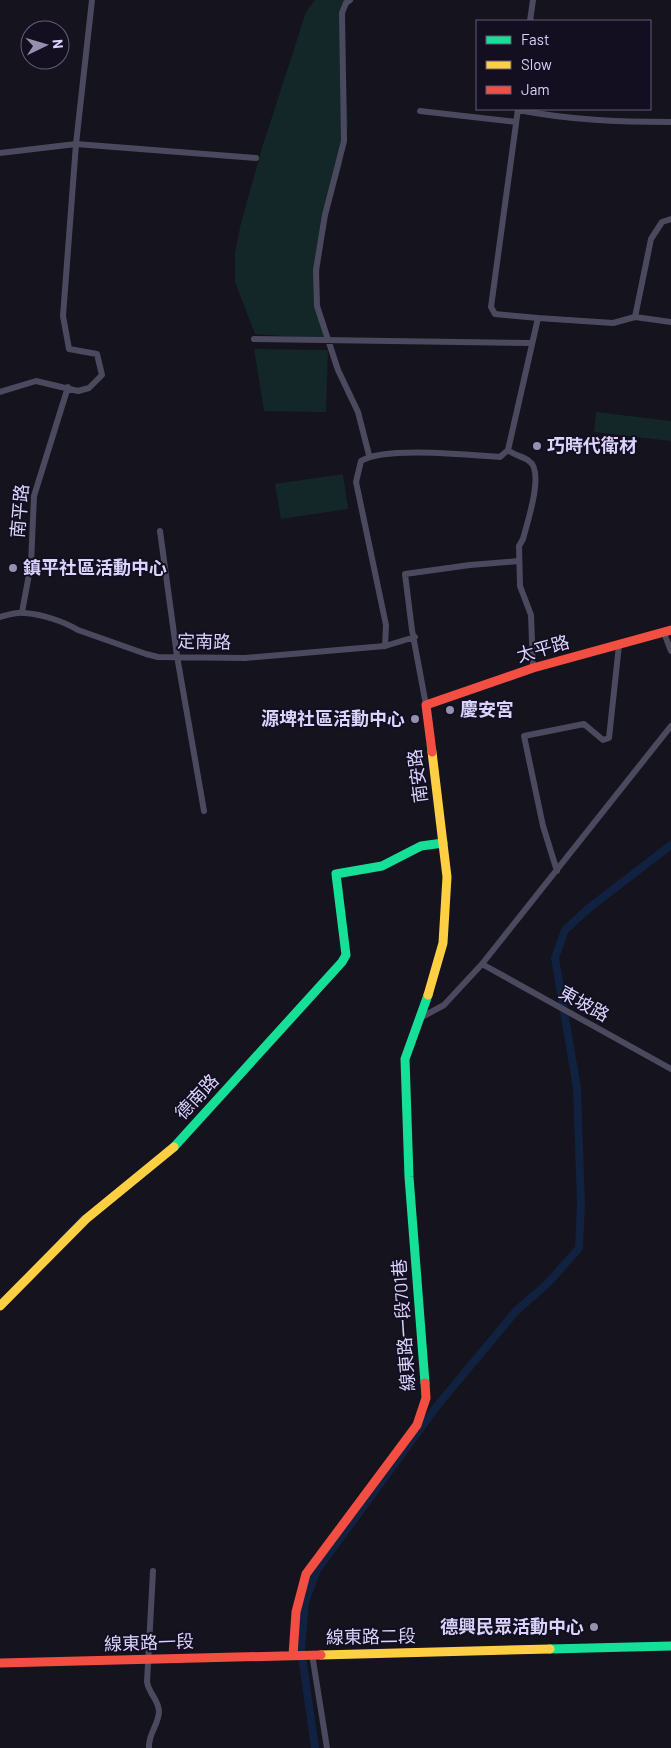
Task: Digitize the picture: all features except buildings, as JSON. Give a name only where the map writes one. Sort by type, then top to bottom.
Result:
[{"type":"street","points":[[0,392],[36,381],[78,390],[89,388],[102,375],[97,354],[69,349],[63,316],[76,144],[92,0]]},
{"type":"street","points":[[350,0],[346,3],[342,13],[344,141],[325,215],[316,270],[317,306],[338,370],[358,412],[369,455]]},
{"type":"street","points":[[530,20],[533,0]]},
{"type":"street","points":[[420,110],[516,122]]},
{"type":"street","points":[[671,122],[602,122],[557,118],[518,110],[491,307],[495,314],[538,318],[613,323],[635,317],[671,322]]},
{"type":"street","points":[[0,153],[76,144],[256,158]]},
{"type":"street","points":[[635,317],[650,239],[662,222],[671,219]]},
{"type":"street","points":[[385,646],[386,625],[356,482],[361,461],[369,455],[422,453],[500,457],[508,450],[538,318]]},
{"type":"street","points":[[254,339],[531,343]]},
{"type":"street","name":"南平路","points":[[22,612],[31,564],[35,514],[34,496],[68,387]]},
{"type":"street","points":[[508,450],[515,456],[530,461],[536,470],[536,485],[523,539],[519,546],[520,586],[531,615],[533,668]]},
{"type":"street","points":[[160,530],[177,656],[204,811]]},
{"type":"street","points":[[426,705],[406,574],[470,564],[519,562]]},
{"type":"street","name":"定南路","points":[[0,617],[22,612],[70,625],[78,630],[146,654],[177,656],[246,658],[385,646],[415,637]]},
{"type":"street","points":[[668,631],[671,651]]},
{"type":"street","name":"太平路","points":[[426,705],[533,668],[668,631]]},
{"type":"street","points":[[557,871],[543,826],[524,736],[584,724],[603,740],[609,738],[619,645]]},
{"type":"street","name":"南安路","points":[[422,1017],[443,943],[447,877],[426,705]]},
{"type":"street","points":[[422,1017],[444,1005],[482,964],[671,726]]},
{"type":"street","name":"德南路","points":[[0,1306],[86,1219],[170,1150],[342,962],[346,955],[336,874],[382,866],[421,846],[443,843]]},
{"type":"street","name":"東坡路","points":[[482,964],[671,1069]]},
{"type":"street","name":"線東路一段701巷","points":[[296,1655],[296,1612],[306,1574],[417,1424],[426,1398],[409,1177],[405,1059],[422,1017]]},
{"type":"street","points":[[149,1748],[150,1736],[159,1711],[157,1701],[148,1690],[153,1571]]},
{"type":"street","name":"線東路二段","points":[[296,1655],[671,1646]]},
{"type":"street","points":[[312,1654],[327,1748]]},
{"type":"street","name":"線東路一段","points":[[0,1663],[296,1655]]},
{"type":"green space","points":[[315,0],[352,0],[343,6],[348,126],[342,165],[325,224],[317,295],[327,339],[255,334],[235,282],[235,252],[262,148],[306,12]]},
{"type":"green space","points":[[254,349],[328,350],[326,412],[264,411]]},
{"type":"green space","points":[[596,412],[671,421],[671,441],[594,432]]},
{"type":"green space","points":[[343,474],[348,509],[281,519],[275,484]]},
{"type":"waterway","points":[[315,1748],[301,1649],[305,1602],[317,1570],[437,1406],[516,1311],[548,1283],[579,1248],[581,1204],[577,1088],[555,958],[565,930],[589,908],[671,845]]},
{"type":"waterway","points":[[161,1153],[170,1145]]},
{"type":"waterway","points":[[59,1240],[83,1216]]},
{"type":"traffic: fast","points":[[174,1147],[342,962],[346,955],[336,874],[382,866],[421,846],[443,843]]},
{"type":"traffic: fast","points":[[425,1383],[409,1177],[405,1059],[428,995]]},
{"type":"traffic: fast","points":[[550,1649],[671,1646]]},
{"type":"traffic: slow","points":[[428,995],[443,943],[447,877],[432,752]]},
{"type":"traffic: slow","points":[[0,1306],[86,1219],[174,1147]]},
{"type":"traffic: slow","points":[[321,1655],[550,1649]]},
{"type":"traffic: jam","points":[[432,752],[426,705],[533,668],[671,630]]},
{"type":"traffic: jam","points":[[293,1655],[296,1612],[306,1574],[417,1425],[426,1398],[425,1383]]},
{"type":"traffic: jam","points":[[0,1663],[321,1655]]},
{"type":"place","name":"巧時代衛材","points":[[537,446]]},
{"type":"place","name":"鎮平社區活動中心","points":[[13,568]]},
{"type":"place","name":"慶安宮","points":[[450,710]]},
{"type":"place","name":"源埤社區活動中心","points":[[415,719]]},
{"type":"place","name":"德興民眾活動中心","points":[[594,1627]]}]
